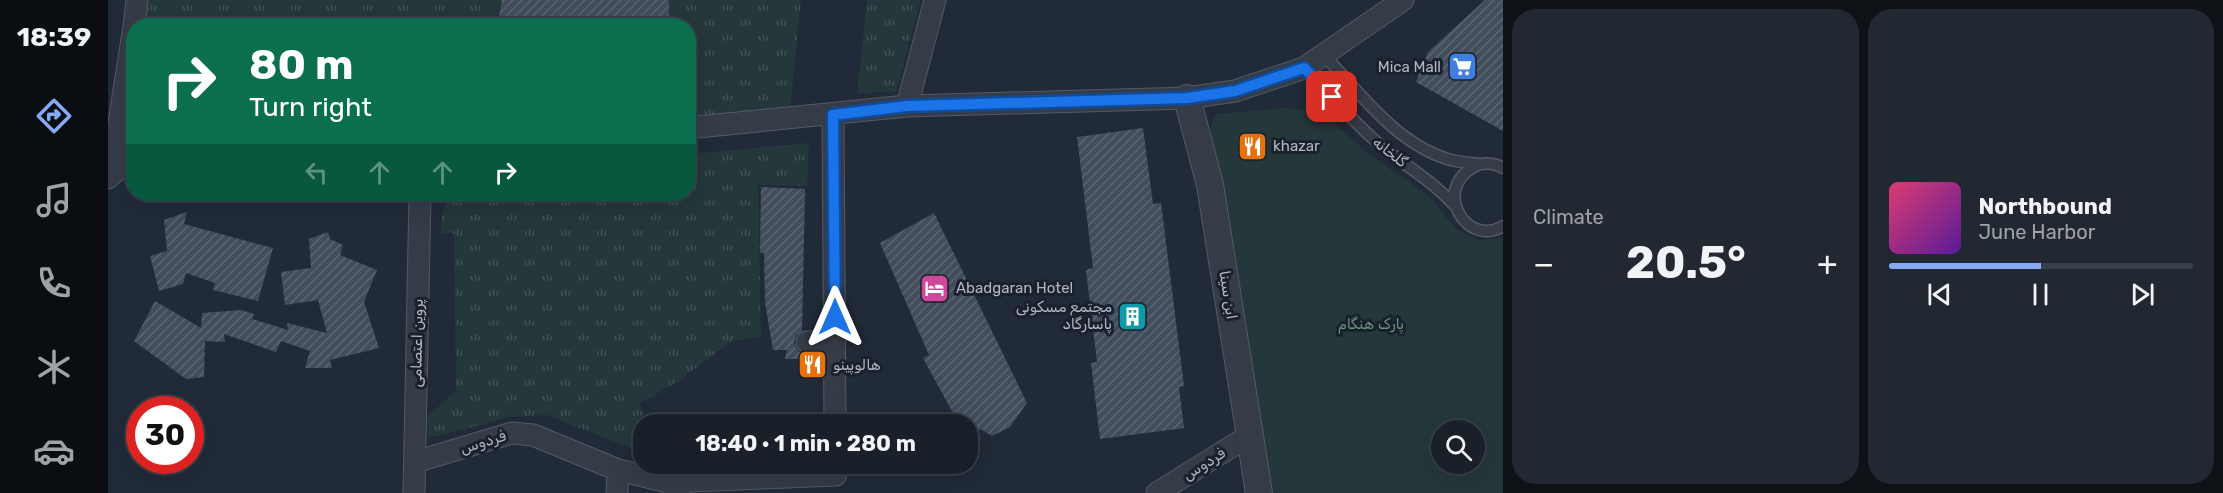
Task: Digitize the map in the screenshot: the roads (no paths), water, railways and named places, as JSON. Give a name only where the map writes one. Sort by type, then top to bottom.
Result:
[{"type":"street","points":[[135,18],[137,0]]},
{"type":"street","points":[[907,106],[934,0]]},
{"type":"street","points":[[696,128],[907,106],[1187,98],[1235,91],[1304,68],[1403,0]]},
{"type":"street","points":[[108,158],[119,128],[126,92]]},
{"type":"street","name":"ابن سینا","points":[[1187,98],[1210,185],[1259,493]]},
{"type":"street","points":[[833,115],[836,414]]},
{"type":"street","points":[[119,128],[122,146],[126,148]]},
{"type":"street","points":[[108,178],[126,163]]},
{"type":"street","name":"پروین اعتصامی","points":[[414,493],[416,201]]},
{"type":"street","points":[[807,342],[835,341]]},
{"type":"street","name":"فردوس","points":[[415,462],[513,433],[533,435],[618,470],[673,488],[836,477]]},
{"type":"street","name":"فردوس","points":[[1157,493],[1250,435]]},
{"type":"street","points":[[617,493],[618,470]]},
{"type":"lane","name":"گلخانه","points":[[1324,56],[1374,110],[1421,147],[1451,160],[1496,164],[1503,168]]},
{"type":"lane","name":"گلخانه","points":[[1304,68],[1358,126],[1438,188],[1455,206],[1464,221],[1479,230],[1497,230],[1503,226]]},
{"type":"lane","points":[[1455,206],[1455,188],[1464,173],[1479,164]]},
{"type":"place","name":"Mica Mall","points":[[1462,67]]},
{"type":"place","name":"khazar","points":[[1252,146]]},
{"type":"place","name":"Abadgaran Hotel","points":[[935,288]]},
{"type":"place","name":"مجتمع مسکونی پاسارگاد","points":[[1133,316]]},
{"type":"place","name":"هالوپینو","points":[[812,365]]},
{"type":"park label","name":"پارک هنگام","points":[[1371,324]]}]
